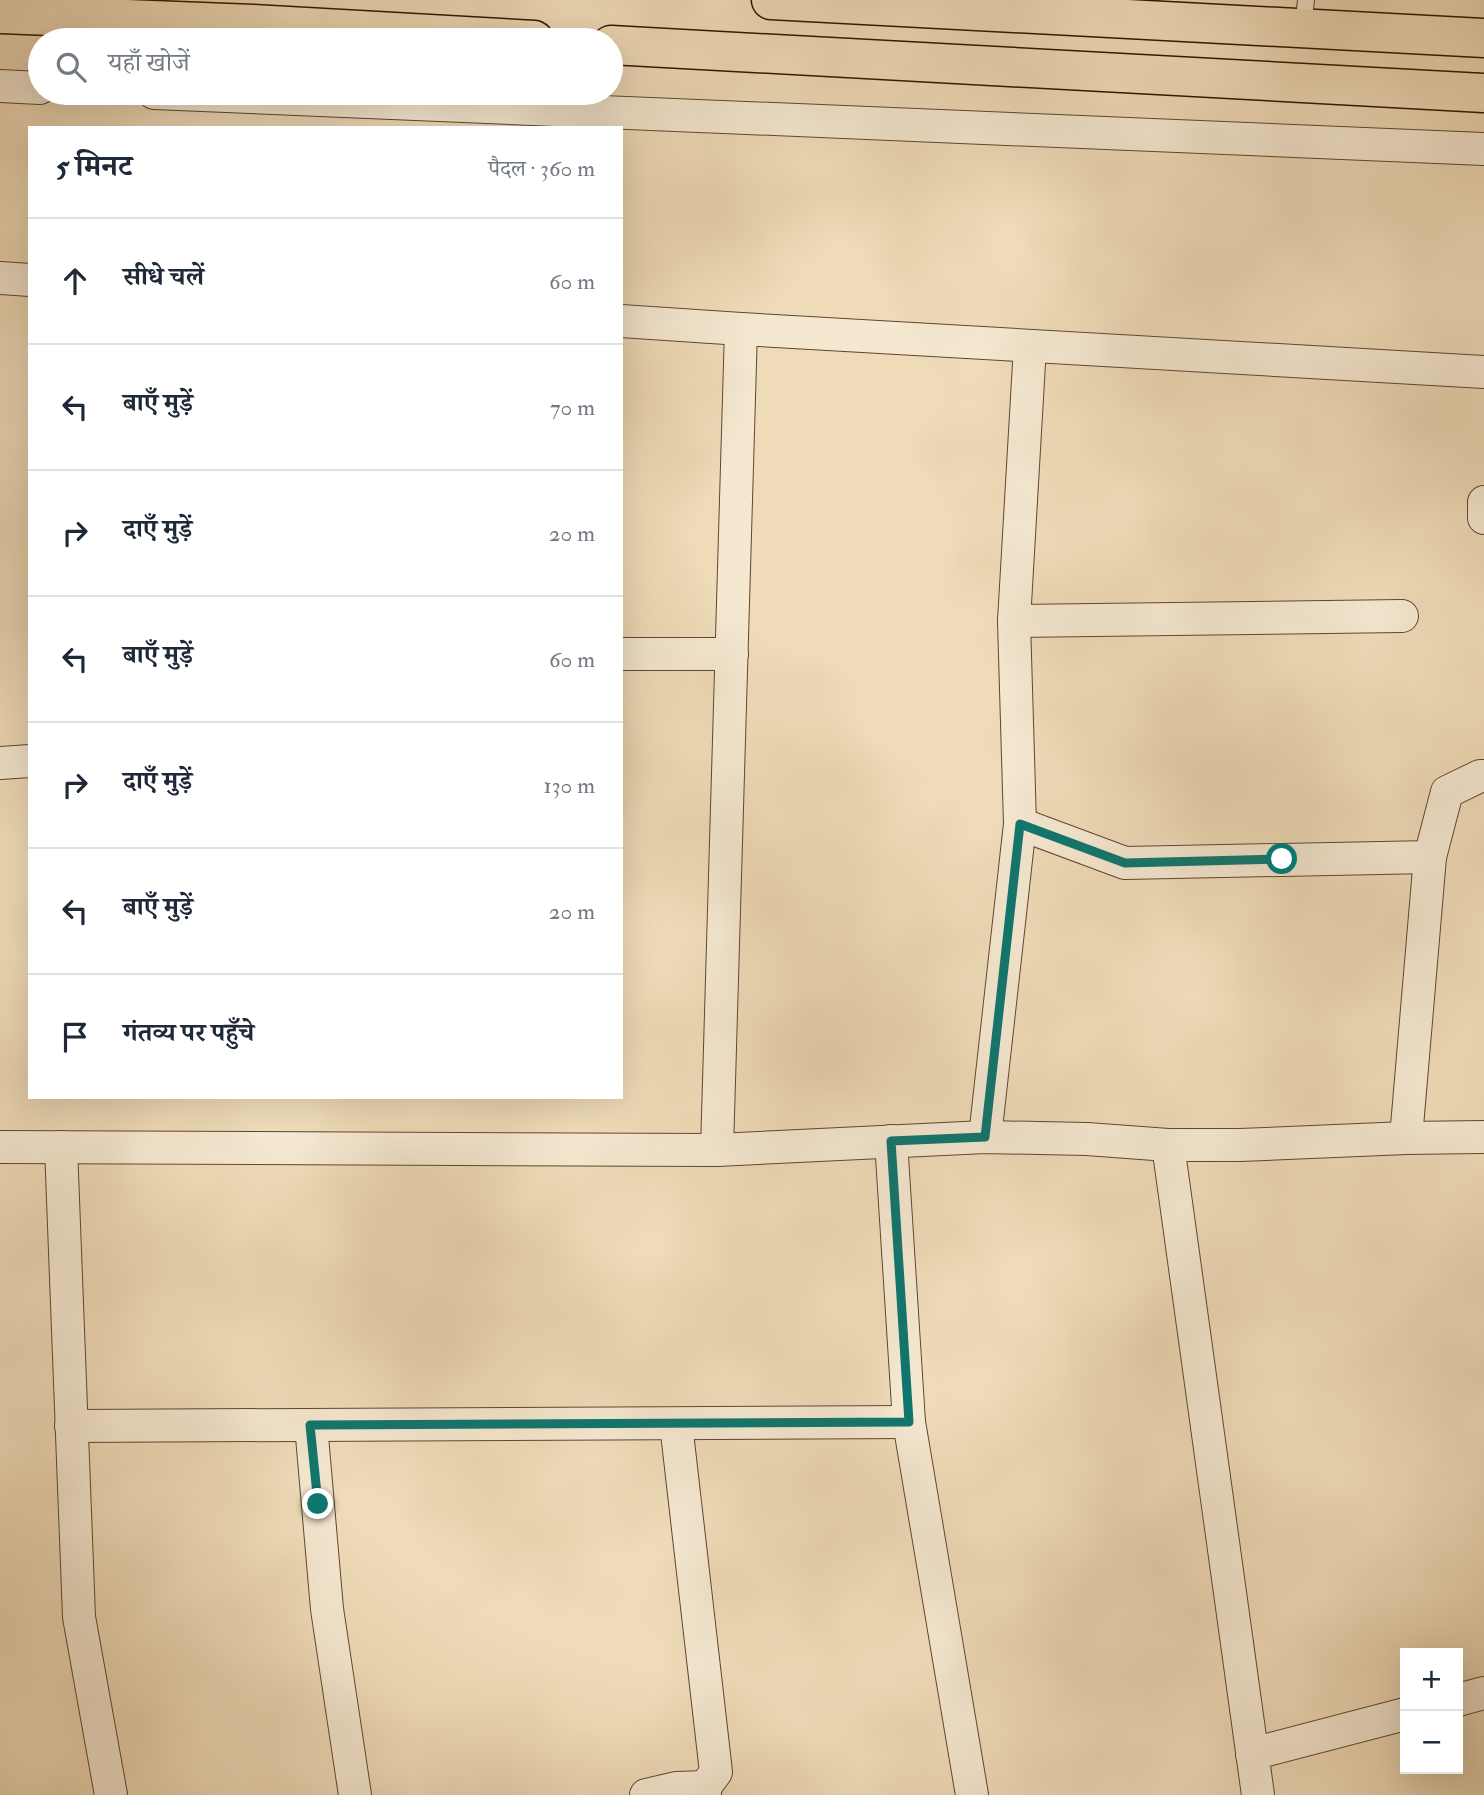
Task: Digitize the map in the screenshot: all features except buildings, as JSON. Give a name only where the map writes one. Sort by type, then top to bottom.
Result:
[{"type":"main road","points":[[771,0],[1305,14],[1484,38]]},
{"type":"main road","points":[[0,14],[253,22],[347,28]]},
{"type":"main road","points":[[623,46],[1484,93]]},
{"type":"street","points":[[0,86],[28,87]]},
{"type":"street","points":[[479,105],[1484,149]]},
{"type":"street","points":[[0,278],[28,280]]},
{"type":"street","points":[[623,321],[1484,372]]},
{"type":"street","points":[[717,1150],[741,329]]},
{"type":"street","points":[[985,1137],[1020,824],[1014,621],[1030,346]]},
{"type":"street","points":[[1484,502],[1484,518]]},
{"type":"street","points":[[1014,621],[1402,616]]},
{"type":"street","points":[[623,654],[732,654]]},
{"type":"street","points":[[0,764],[28,761]]},
{"type":"street","points":[[1406,1138],[1430,857],[1447,792],[1484,776]]},
{"type":"street","points":[[1020,824],[1125,863],[1430,857]]},
{"type":"street","points":[[0,1147],[717,1150],[985,1137],[1087,1139],[1168,1145],[1240,1145],[1484,1137]]},
{"type":"street","points":[[891,1141],[909,1422],[972,1795]]},
{"type":"street","points":[[1168,1145],[1258,1795]]},
{"type":"street","points":[[61,1147],[79,1617],[111,1795]]},
{"type":"street","points":[[71,1426],[909,1422]]},
{"type":"street","points":[[646,1795],[676,1788],[705,1791],[716,1773],[676,1424]]},
{"type":"street","points":[[310,1425],[327,1609],[355,1795]]},
{"type":"street","points":[[1463,1699],[1484,1693]]},
{"type":"street","points":[[1252,1754],[1400,1715]]},
{"type":"route","points":[[318,1504],[310,1425],[909,1422],[891,1141],[985,1137],[1020,824],[1125,863],[1282,859]]}]
